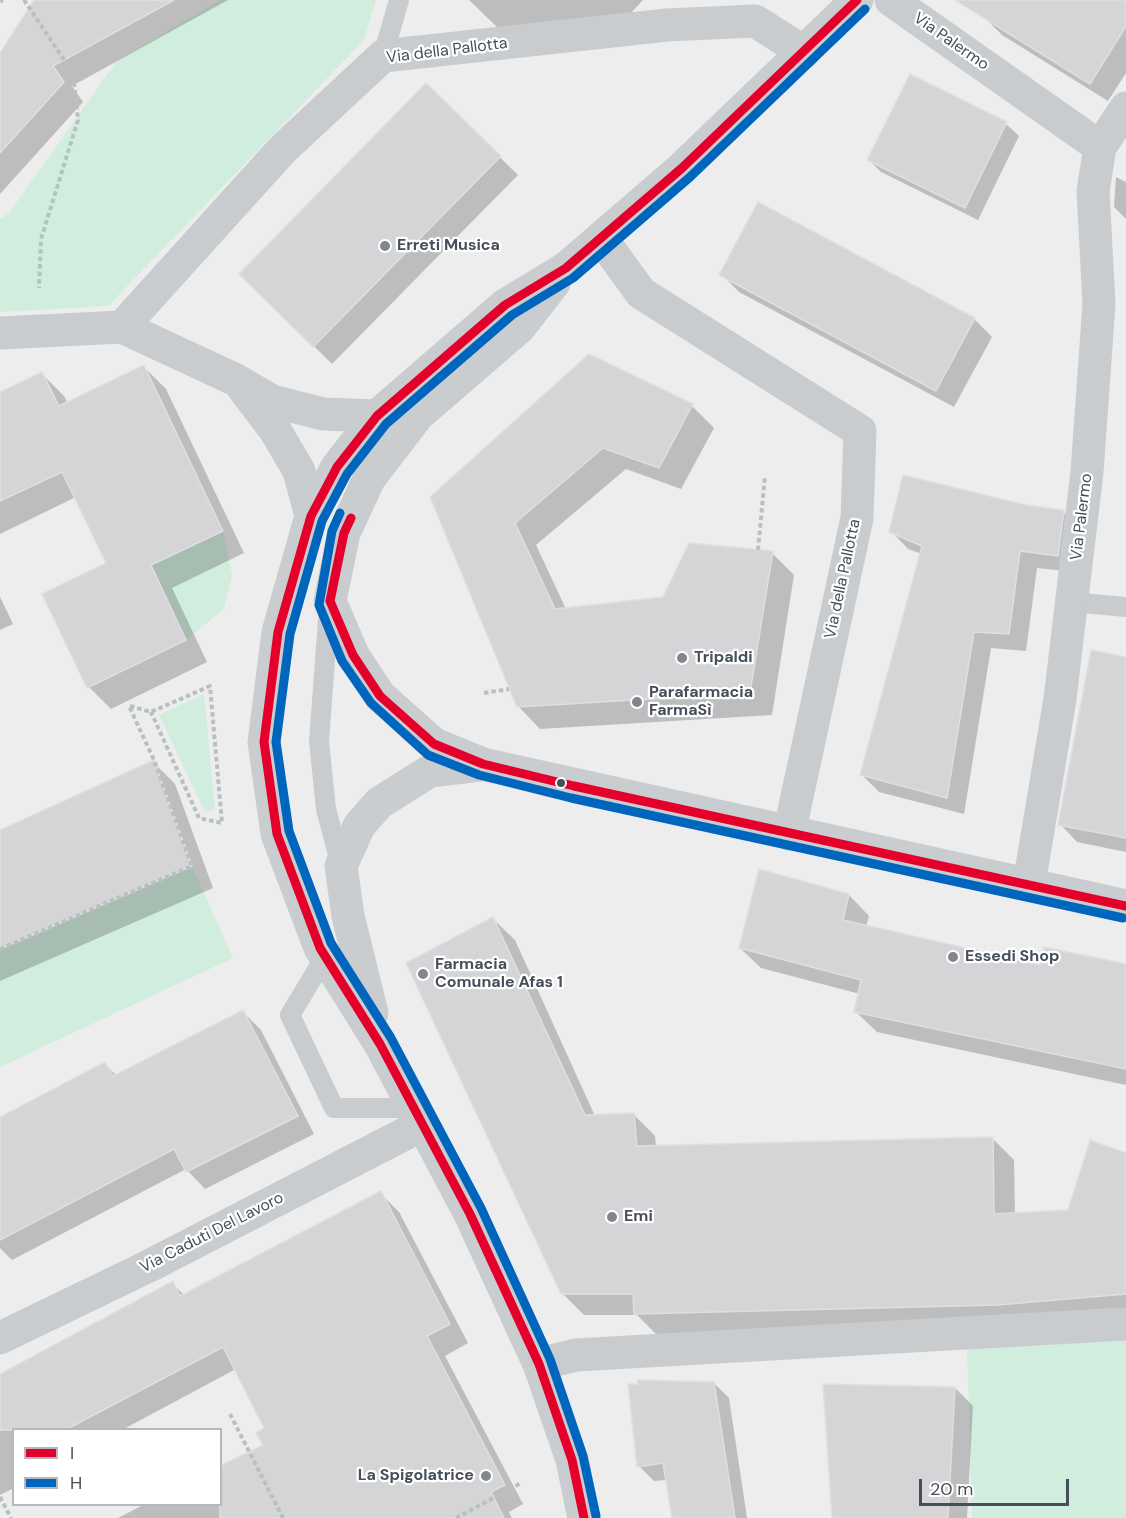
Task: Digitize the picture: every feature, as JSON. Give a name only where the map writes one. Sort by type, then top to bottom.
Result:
[{"type":"main road","points":[[584,1518],[572,1460],[539,1364],[470,1214],[380,1044],[326,957],[277,834],[264,742],[278,632],[310,516],[337,468],[377,416],[506,304],[566,268],[682,168],[856,0]]},
{"type":"main road","points":[[566,268],[520,327],[418,415],[369,479],[344,533],[330,601],[352,656],[380,696],[434,744],[483,764],[789,834],[1126,906]]},
{"type":"main road","points":[[380,1044],[348,916],[342,866],[359,826],[379,802],[430,771],[483,764]]},
{"type":"street","name":"Via Palermo","points":[[891,0],[1100,147]]},
{"type":"street","name":"Via della Pallotta","points":[[122,327],[282,150],[383,56],[667,25],[755,21],[804,52]]},
{"type":"street","name":"Via Palermo","points":[[1029,884],[1060,699],[1087,472],[1099,312],[1093,190],[1100,147],[1126,108]]},
{"type":"street","name":"Via della Pallotta","points":[[601,238],[641,293],[860,430],[857,518],[789,834]]},
{"type":"street","points":[[0,333],[122,327],[236,380],[272,400],[323,414],[377,416]]},
{"type":"street","points":[[236,380],[275,429],[299,471],[310,516]]},
{"type":"street","name":"Via Caduti Del Lavoro","points":[[0,1338],[149,1266],[417,1116]]},
{"type":"street","points":[[539,1364],[576,1355],[1126,1324]]},
{"type":"lane","points":[[383,56],[399,0]]},
{"type":"lane","points":[[330,601],[325,633],[319,741],[326,809],[342,866]]},
{"type":"lane","points":[[1072,602],[1126,608]]},
{"type":"lane","points":[[326,957],[290,1015],[334,1108],[417,1116]]},
{"type":"path","points":[[24,0],[73,73],[78,120],[41,238],[38,298]]},
{"type":"path","points":[[758,550],[765,476]]},
{"type":"path","points":[[0,949],[192,866],[154,760],[129,706],[151,712],[210,686],[222,823],[199,818],[151,712]]},
{"type":"path","points":[[484,693],[509,689]]},
{"type":"path","points":[[230,1414],[283,1518]]},
{"type":"path","points":[[456,1518],[521,1483]]},
{"type":"path","points":[[0,1497],[10,1518]]},
{"type":"green space","points":[[220,0],[376,0],[364,40],[108,306],[0,312],[0,219],[9,213],[117,61]]},
{"type":"green space","points":[[223,531],[232,575],[224,609],[186,640],[151,565]]},
{"type":"green space","points":[[204,694],[215,809],[205,812],[159,715]]},
{"type":"green space","points":[[192,866],[233,958],[0,1067],[0,949]]},
{"type":"green space","points":[[1110,1338],[1126,1341],[1126,1518],[972,1518],[967,1348]]},
{"type":"building","points":[[34,0],[174,0],[53,66],[64,82],[0,153],[0,53]]},
{"type":"building","points":[[955,0],[1126,0],[1126,26],[1090,84]]},
{"type":"building","points":[[910,74],[1007,122],[965,208],[867,160]]},
{"type":"building","points":[[426,83],[501,156],[313,347],[239,274]]},
{"type":"building","points":[[758,202],[975,318],[936,391],[719,275]]},
{"type":"building","points":[[589,354],[693,404],[659,468],[603,448],[515,523],[555,609],[663,597],[689,543],[773,551],[750,693],[517,707],[430,497]]},
{"type":"building","points":[[144,365],[223,531],[151,565],[186,640],[87,688],[42,594],[106,563],[62,472],[0,501],[0,392],[42,372],[59,406]]},
{"type":"building","points":[[903,475],[1026,505],[1064,510],[1058,556],[1020,551],[1009,634],[974,632],[947,798],[860,775],[922,546],[889,532]]},
{"type":"building","points":[[1091,650],[1126,657],[1126,838],[1058,825]]},
{"type":"building","points":[[154,760],[192,866],[0,949],[0,830]]},
{"type":"building","points":[[759,869],[849,894],[843,920],[1040,965],[1044,947],[1126,964],[1126,1069],[854,1012],[861,980],[739,948]]},
{"type":"building","points":[[493,917],[585,1115],[634,1113],[637,1146],[993,1137],[994,1214],[1068,1210],[1090,1140],[1126,1153],[1126,1294],[997,1305],[634,1314],[633,1294],[561,1294],[406,963]]},
{"type":"building","points":[[243,1010],[298,1116],[186,1172],[174,1149],[0,1240],[0,1117],[105,1062],[113,1076]]},
{"type":"building","points":[[381,1191],[450,1324],[427,1336],[505,1485],[491,1492],[504,1518],[220,1518],[222,1465],[263,1445],[256,1433],[264,1428],[223,1347],[69,1428],[0,1430],[0,1374],[173,1281],[180,1296]]},
{"type":"building","points":[[638,1380],[714,1382],[735,1518],[672,1518],[663,1463],[637,1467],[628,1384],[638,1384]]},
{"type":"building","points":[[823,1384],[955,1387],[948,1518],[832,1518]]},
{"type":"transit line","name":"I","points":[[584,1518],[572,1460],[539,1364],[470,1214],[380,1044],[320,948],[277,834],[264,742],[278,632],[311,516],[337,467],[377,416],[505,305],[566,268],[682,168],[857,0]]},
{"type":"transit line","name":"H","points":[[596,1516],[583,1456],[550,1359],[481,1208],[391,1038],[331,943],[289,831],[276,742],[290,634],[322,521],[347,474],[386,424],[512,315],[573,278],[690,177],[865,9]]},
{"type":"transit line","name":"H","points":[[340,513],[332,531],[319,605],[342,661],[371,703],[428,755],[479,775],[571,798],[1123,918]]},
{"type":"transit line","name":"I","points":[[351,518],[344,533],[330,601],[353,655],[380,696],[434,744],[483,764],[574,786],[1126,906]]},
{"type":"place","name":"Erreti Musica","points":[[385,246]]},
{"type":"place","name":"Tripaldi","points":[[682,658]]},
{"type":"place","name":"Parafarmacia FarmaSì","points":[[637,702]]},
{"type":"place","name":"Essedi Shop","points":[[953,957]]},
{"type":"place","name":"Farmacia Comunale Afas 1","points":[[423,974]]},
{"type":"place","name":"Emi","points":[[612,1217]]},
{"type":"place","name":"La Spigolatrice","points":[[486,1476]]}]
